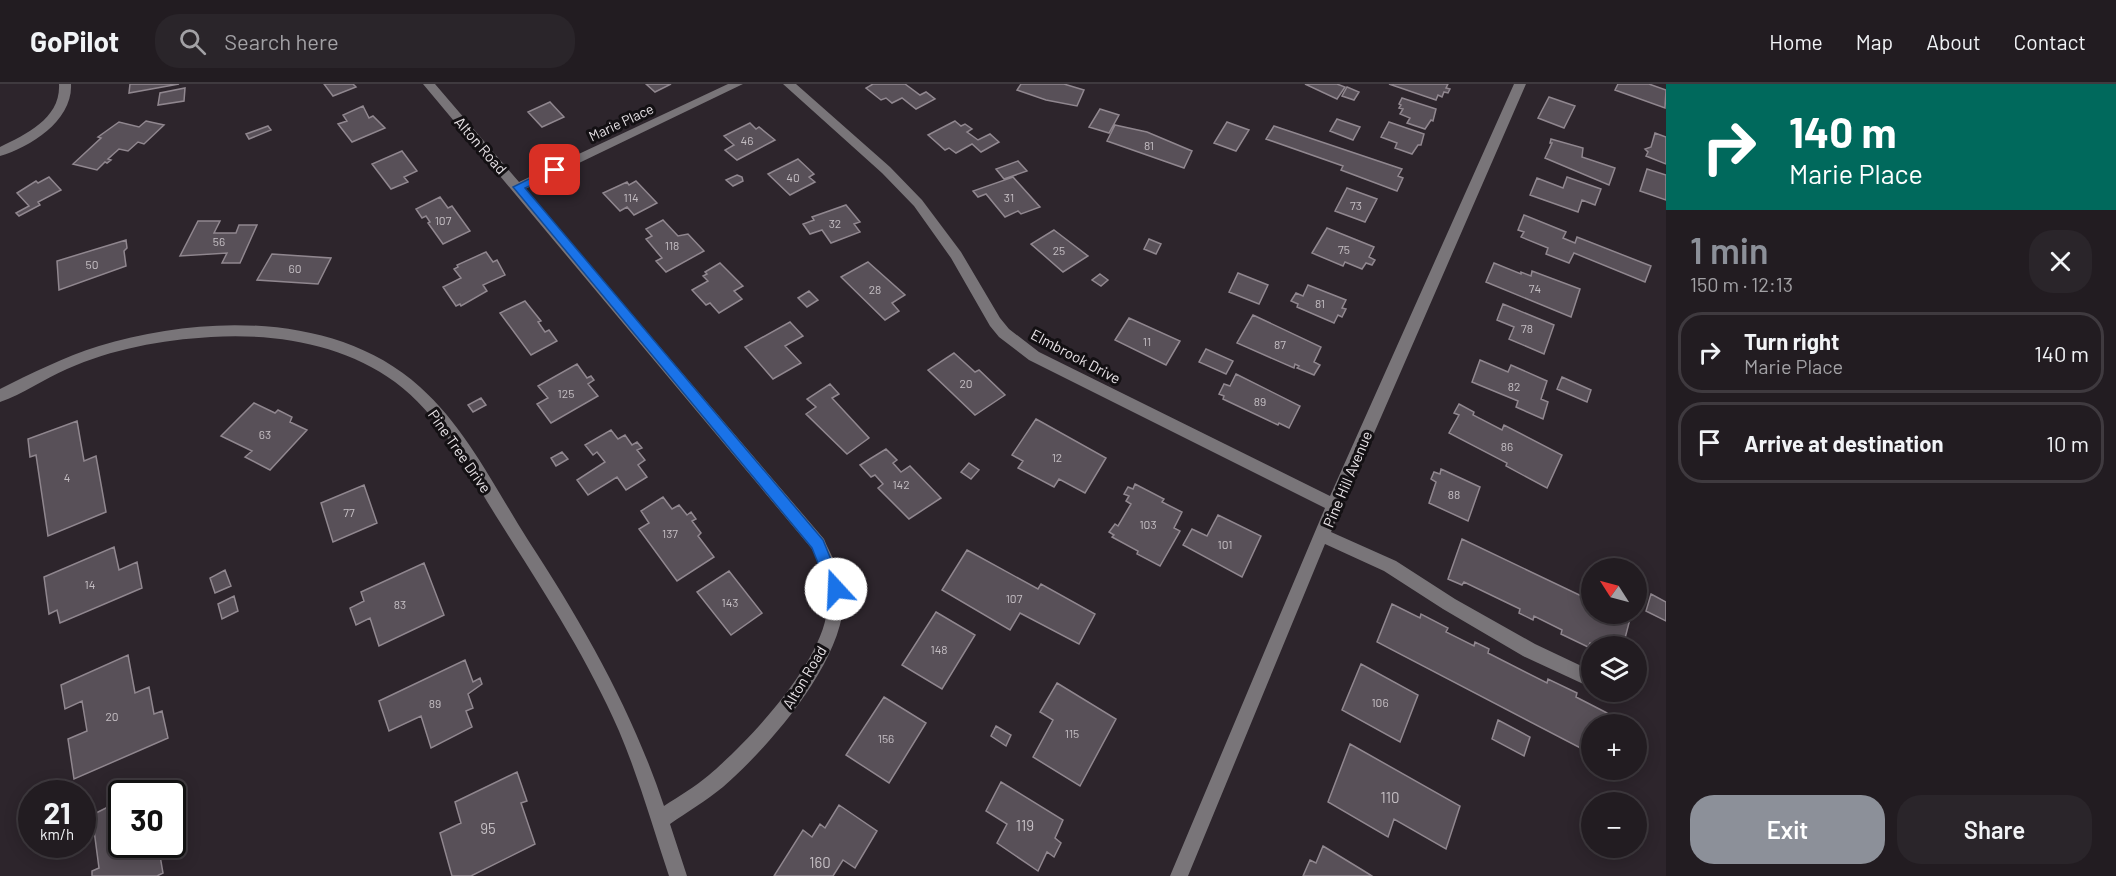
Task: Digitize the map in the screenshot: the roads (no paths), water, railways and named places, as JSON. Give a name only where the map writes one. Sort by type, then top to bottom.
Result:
[{"type":"street","points":[[0,152],[49,122],[63,104],[65,84]]},
{"type":"street","name":"Alton Road","points":[[429,84],[818,544],[836,589],[834,620],[825,644],[782,714],[751,748],[714,782],[660,820]]},
{"type":"street","name":"Marie Place","points":[[518,187],[737,84]]},
{"type":"street","name":"Elmbrook Drive","points":[[789,84],[886,170],[918,203],[956,255],[990,314],[1004,333],[1017,344],[1054,366],[1334,505]]},
{"type":"street","name":"Pine Hill Avenue","points":[[1179,876],[1324,536],[1334,505],[1520,84]]},
{"type":"street","name":"Pine Tree Drive","points":[[0,396],[50,370],[101,350],[186,334],[273,333],[312,339],[344,348],[376,362],[400,378],[441,420],[564,607],[600,672],[626,727],[678,876]]},
{"type":"street","points":[[1324,536],[1390,566],[1519,645],[1581,675]]}]
